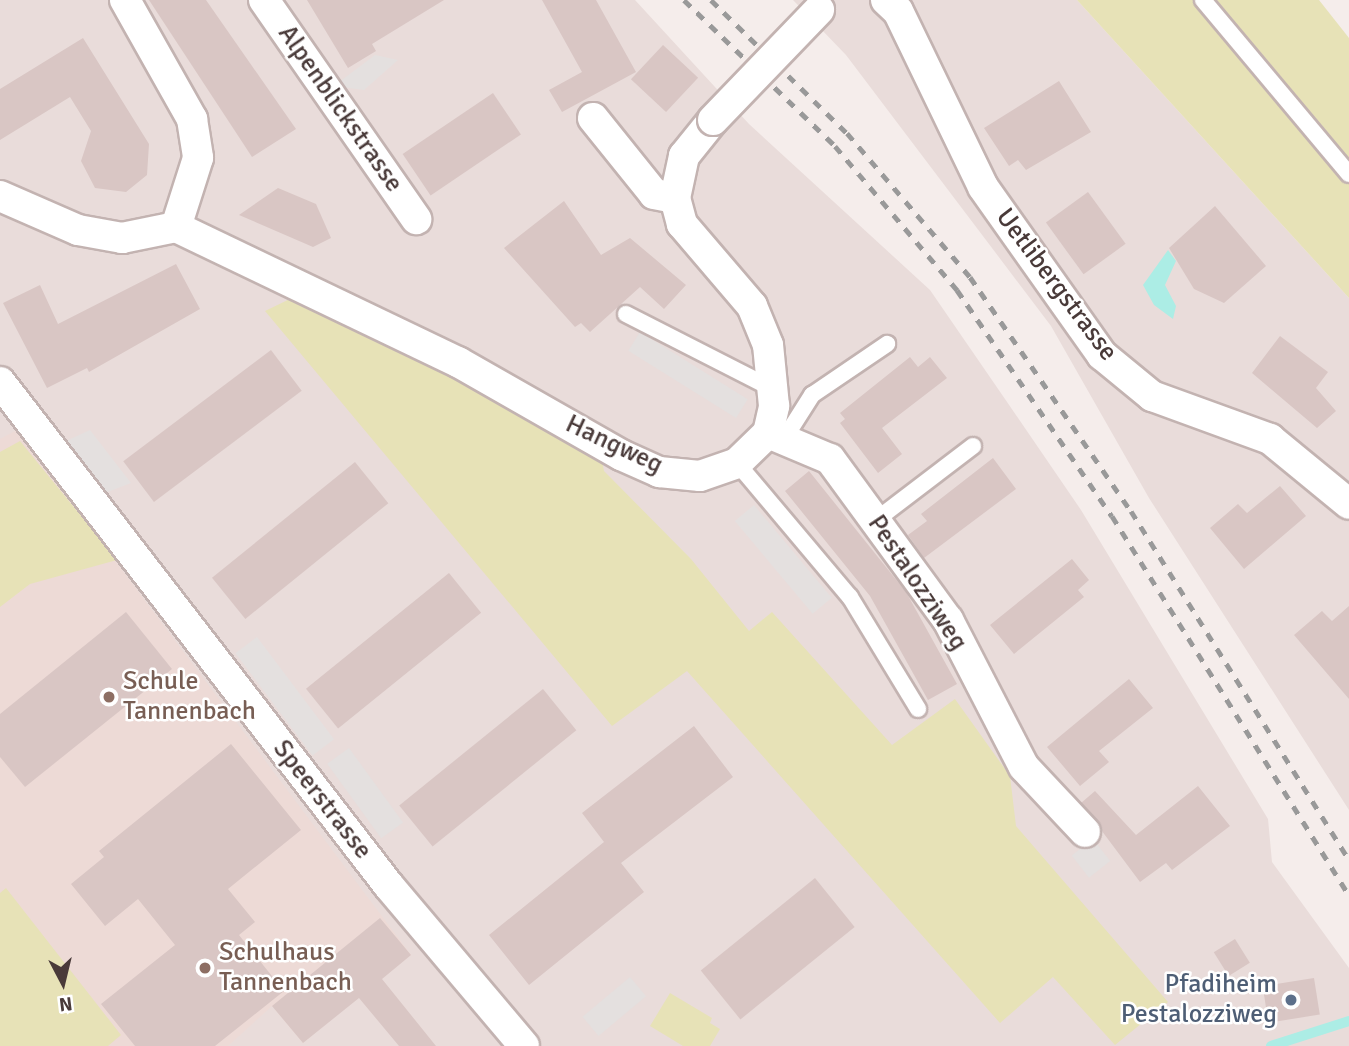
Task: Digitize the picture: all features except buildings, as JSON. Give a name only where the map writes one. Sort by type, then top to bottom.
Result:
[{"type":"street","points":[[0,196],[78,230],[122,238],[176,227],[198,158],[192,119],[125,0]]},
{"type":"street","name":"Alpenblickstrasse","points":[[264,0],[416,219]]},
{"type":"street","name":"Uetlibergstrasse","points":[[886,0],[898,11],[983,187],[1102,355],[1152,396],[1270,439],[1349,504]]},
{"type":"street","points":[[777,435],[768,345],[752,306],[682,224],[675,198],[684,156],[713,120],[827,5]]},
{"type":"street","points":[[593,118],[654,194],[675,198]]},
{"type":"street","name":"Hangweg","points":[[176,227],[458,362],[659,472],[700,476],[737,463],[777,435]]},
{"type":"street","name":"Speerstrasse","points":[[0,382],[389,886],[524,1046]]},
{"type":"street","name":"Pestalozziweg","points":[[777,435],[830,459],[948,620],[1024,767],[1085,832]]},
{"type":"lane","points":[[1203,0],[1349,174]]},
{"type":"lane","points":[[626,314],[773,389]]},
{"type":"lane","points":[[777,435],[813,395],[887,344]]},
{"type":"lane","points":[[876,520],[973,446]]},
{"type":"lane","points":[[737,463],[850,597],[918,709]]},
{"type":"shaded area","points":[[0,0],[635,0],[749,124],[930,290],[1081,510],[1268,819],[1272,862],[1349,968],[1349,1046],[0,1046]]},
{"type":"shaded area","points":[[793,0],[1077,0],[1349,298],[1349,810],[1149,498],[1051,326],[846,55]]},
{"type":"shaded area","points":[[1077,0],[1319,0],[1349,38],[1349,298]]},
{"type":"shaded area","points":[[375,55],[398,60],[364,90],[334,86]]},
{"type":"shaded area","points":[[294,297],[442,367],[602,461],[604,471],[691,559],[749,631],[772,612],[892,745],[955,699],[1010,776],[1016,826],[1168,1002],[1115,1045],[1053,977],[1000,1023],[687,671],[612,726],[265,311]]},
{"type":"shaded area","points":[[640,332],[748,399],[736,418],[628,351]]},
{"type":"shaded area","name":"Schule Tannenbach","points":[[17,430],[411,955],[303,1043],[272,1006],[228,1046],[0,1046],[0,439]]},
{"type":"shaded area","points":[[90,430],[131,483],[105,493],[64,442]]},
{"type":"shaded area","points":[[20,441],[117,560],[30,584],[0,607],[0,452]]},
{"type":"shaded area","points":[[754,505],[832,598],[813,614],[735,521]]},
{"type":"shaded area","points":[[257,637],[334,739],[312,755],[235,653]]},
{"type":"shaded area","points":[[349,748],[403,822],[381,838],[327,764]]},
{"type":"shaded area","points":[[1093,839],[1110,861],[1089,878],[1072,856]]},
{"type":"shaded area","points":[[6,888],[121,1035],[108,1046],[0,1046],[0,893]]},
{"type":"shaded area","points":[[630,977],[646,996],[599,1036],[583,1017]]},
{"type":"shaded area","points":[[670,993],[712,1018],[710,1023],[720,1029],[710,1046],[683,1046],[650,1026]]},
{"type":"water","points":[[1168,250],[1176,261],[1165,285],[1176,306],[1173,319],[1154,305],[1143,285]]},
{"type":"waterway","points":[[1271,1046],[1349,1021]]},
{"type":"railway","points":[[684,0],[835,146],[957,290],[1112,516],[1349,895]]},
{"type":"railway","points":[[711,0],[847,133],[970,277],[1131,511],[1349,860]]},
{"type":"place","name":"Schule Tannenbach","points":[[109,697]]},
{"type":"place","name":"Schulhaus Tannenbach","points":[[205,968]]},
{"type":"place","name":"Pfadiheim Pestalozziweg","points":[[1291,1000]]}]
